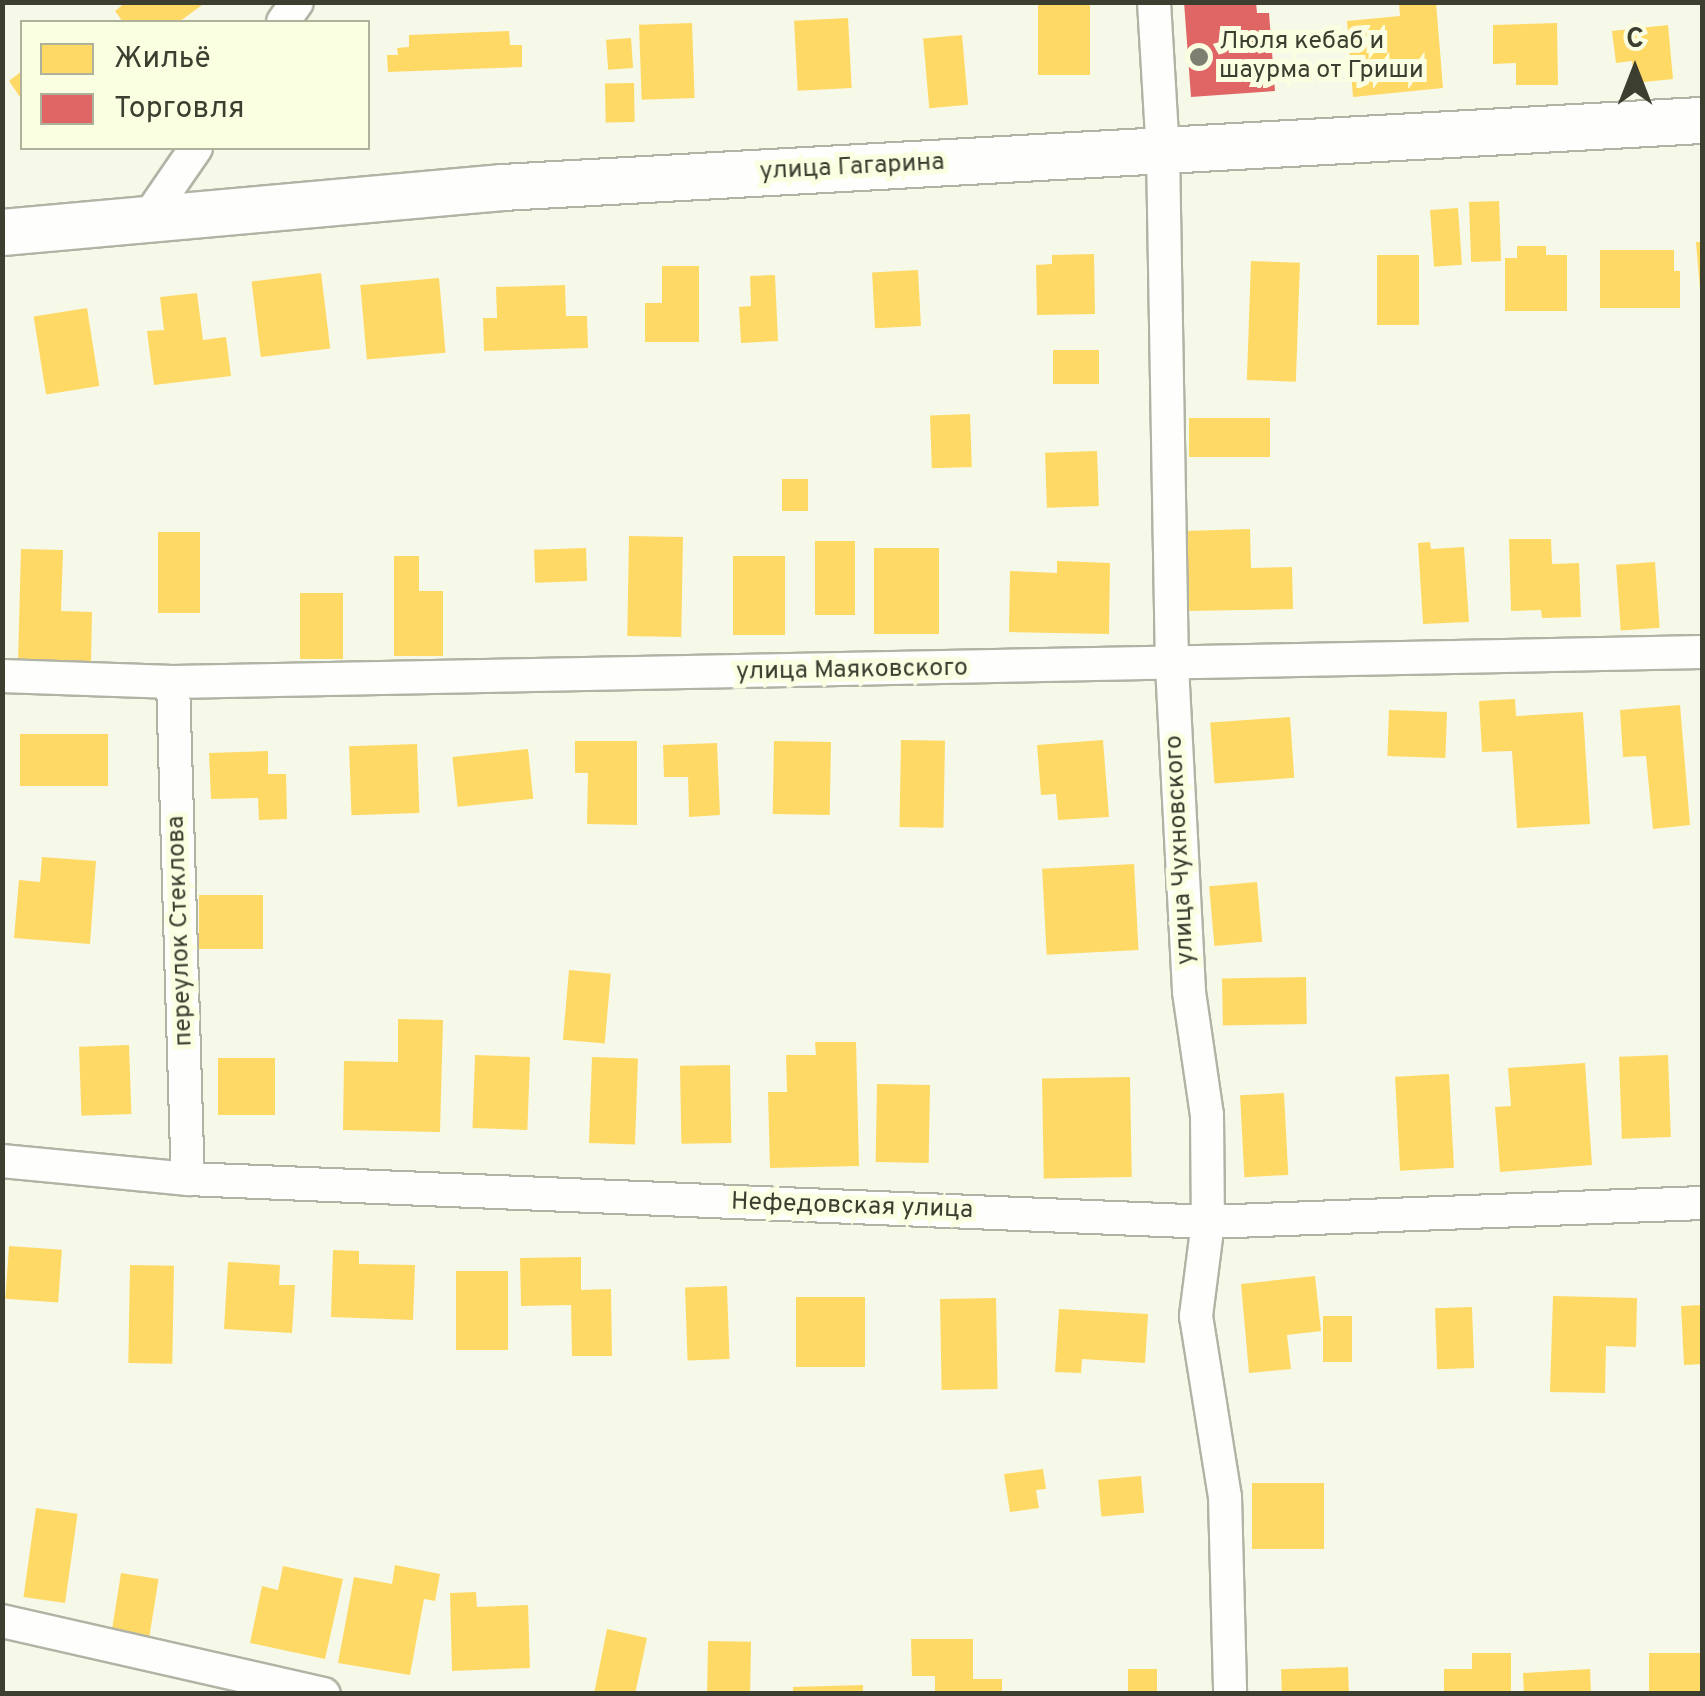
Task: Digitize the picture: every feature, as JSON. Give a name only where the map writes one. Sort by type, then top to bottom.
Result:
[{"type":"main road","name":"улица Гагарина","points":[[2,232],[502,187],[1702,120]]},
{"type":"street","name":"улица Чухновского","points":[[1154,2],[1163,152],[1172,666],[1189,992],[1207,1115],[1208,1222],[1196,1316],[1224,1497],[1230,1694]]},
{"type":"street","points":[[147,219],[195,150]]},
{"type":"street","name":"улица Маяковского","points":[[2,676],[173,682],[1172,666],[1702,652]]},
{"type":"street","name":"переулок Стеклова","points":[[173,682],[188,1179]]},
{"type":"street","name":"Нефедовская улица","points":[[2,1161],[188,1179],[1208,1222],[1702,1203]]},
{"type":"street","points":[[2,1621],[324,1694]]},
{"type":"building: Жильё","points":[[126,2],[206,2],[182,20],[122,20],[115,11]]},
{"type":"building: Жильё","points":[[1038,2],[1090,2],[1090,75],[1038,75]]},
{"type":"building: Жильё","points":[[1399,2],[1436,2],[1443,88],[1353,97],[1347,21],[1400,16]]},
{"type":"building: Жильё","points":[[848,18],[852,88],[798,91],[794,21]]},
{"type":"building: Жильё","points":[[692,23],[695,98],[642,100],[639,25]]},
{"type":"building: Жильё","points":[[1557,23],[1558,85],[1516,85],[1516,63],[1493,64],[1493,25]]},
{"type":"building: Жильё","points":[[1668,25],[1673,79],[1635,83],[1632,61],[1616,63],[1612,31]]},
{"type":"building: Жильё","points":[[509,31],[510,45],[522,45],[522,67],[388,72],[387,55],[398,55],[397,48],[409,47],[409,35]]},
{"type":"building: Жильё","points":[[962,35],[968,105],[929,108],[923,38]]},
{"type":"building: Жильё","points":[[631,38],[633,68],[608,70],[606,40]]},
{"type":"building: Жильё","points":[[20,73],[20,97],[9,81]]},
{"type":"building: Жильё","points":[[634,83],[635,122],[606,123],[605,84]]},
{"type":"building: Жильё","points":[[1499,201],[1501,261],[1471,262],[1469,202]]},
{"type":"building: Жильё","points":[[1458,208],[1462,265],[1434,267],[1430,210]]},
{"type":"building: Жильё","points":[[1696,242],[1702,242],[1700,289]]},
{"type":"building: Жильё","points":[[1517,246],[1546,246],[1546,255],[1567,255],[1567,311],[1505,311],[1505,258],[1517,258]]},
{"type":"building: Жильё","points":[[1600,250],[1674,250],[1674,271],[1680,271],[1680,308],[1600,308]]},
{"type":"building: Жильё","points":[[1094,254],[1095,314],[1037,315],[1036,265],[1052,264],[1052,255]]},
{"type":"building: Жильё","points":[[1377,255],[1419,255],[1419,325],[1377,325]]},
{"type":"building: Жильё","points":[[1251,261],[1300,263],[1296,382],[1247,380]]},
{"type":"building: Жильё","points":[[662,266],[699,266],[699,342],[645,342],[645,303],[662,303]]},
{"type":"building: Жильё","points":[[918,270],[921,326],[875,328],[872,272]]},
{"type":"building: Жильё","points":[[321,273],[330,348],[261,357],[252,282]]},
{"type":"building: Жильё","points":[[775,275],[778,341],[741,343],[739,307],[751,306],[750,276]]},
{"type":"building: Жильё","points":[[439,278],[446,353],[367,360],[360,285]]},
{"type":"building: Жильё","points":[[565,285],[566,316],[587,316],[588,348],[484,351],[483,318],[497,318],[496,287]]},
{"type":"building: Жильё","points":[[197,293],[203,340],[226,337],[231,376],[154,385],[147,331],[164,330],[160,297]]},
{"type":"building: Жильё","points":[[87,308],[99,386],[46,394],[34,316]]},
{"type":"building: Жильё","points":[[1053,350],[1099,350],[1099,384],[1053,384]]},
{"type":"building: Жильё","points":[[970,414],[972,467],[932,468],[930,415]]},
{"type":"building: Жильё","points":[[1189,418],[1270,418],[1270,457],[1189,457]]},
{"type":"building: Жильё","points":[[1097,451],[1099,506],[1047,508],[1045,453]]},
{"type":"building: Жильё","points":[[782,479],[808,479],[808,511],[782,511]]},
{"type":"building: Жильё","points":[[1250,529],[1251,568],[1292,567],[1293,609],[1187,611],[1185,531]]},
{"type":"building: Жильё","points":[[158,532],[200,532],[200,613],[158,613]]},
{"type":"building: Жильё","points":[[629,536],[683,537],[681,637],[627,636]]},
{"type":"building: Жильё","points":[[1509,539],[1551,539],[1552,564],[1579,563],[1581,617],[1542,618],[1541,610],[1511,611]]},
{"type":"building: Жильё","points":[[815,541],[855,541],[855,615],[815,615]]},
{"type":"building: Жильё","points":[[1430,542],[1431,549],[1464,547],[1469,622],[1423,624],[1418,543]]},
{"type":"building: Жильё","points":[[586,548],[587,581],[535,583],[534,550]]},
{"type":"building: Жильё","points":[[874,548],[939,548],[939,634],[874,634]]},
{"type":"building: Жильё","points":[[21,549],[63,550],[61,611],[92,612],[91,664],[18,662]]},
{"type":"building: Жильё","points":[[394,556],[419,556],[419,591],[443,591],[443,656],[394,656]]},
{"type":"building: Жильё","points":[[733,556],[785,556],[785,635],[733,635]]},
{"type":"building: Жильё","points":[[1057,561],[1110,563],[1109,634],[1009,632],[1010,571],[1057,573]]},
{"type":"building: Жильё","points":[[1655,562],[1660,628],[1621,631],[1616,565]]},
{"type":"building: Жильё","points":[[300,593],[343,593],[343,659],[300,659]]},
{"type":"building: Жильё","points":[[1515,699],[1516,716],[1583,712],[1590,824],[1517,828],[1512,751],[1482,752],[1479,701]]},
{"type":"building: Жильё","points":[[1680,705],[1690,825],[1653,829],[1646,756],[1623,757],[1620,710]]},
{"type":"building: Жильё","points":[[1389,710],[1447,712],[1445,758],[1387,756]]},
{"type":"building: Жильё","points":[[1290,717],[1294,778],[1214,783],[1210,723]]},
{"type":"building: Жильё","points":[[20,734],[108,734],[108,786],[20,786]]},
{"type":"building: Жильё","points":[[901,740],[945,741],[943,828],[899,827]]},
{"type":"building: Жильё","points":[[1103,740],[1109,817],[1058,820],[1056,794],[1041,795],[1037,745]]},
{"type":"building: Жильё","points":[[575,741],[637,741],[637,825],[587,824],[588,773],[575,773]]},
{"type":"building: Жильё","points":[[774,741],[831,742],[830,815],[773,814]]},
{"type":"building: Жильё","points":[[717,743],[720,815],[689,817],[688,777],[664,777],[663,745]]},
{"type":"building: Жильё","points":[[417,744],[419,813],[351,815],[349,746]]},
{"type":"building: Жильё","points":[[528,749],[533,799],[458,807],[452,757]]},
{"type":"building: Жильё","points":[[268,751],[268,774],[286,774],[287,819],[259,820],[258,798],[211,799],[209,753]]},
{"type":"building: Жильё","points":[[42,857],[96,861],[90,944],[14,938],[19,880],[40,882]]},
{"type":"building: Жильё","points":[[1134,864],[1139,950],[1047,955],[1042,869]]},
{"type":"building: Жильё","points":[[1257,882],[1262,942],[1214,946],[1209,886]]},
{"type":"building: Жильё","points":[[199,895],[263,895],[263,949],[199,949]]},
{"type":"building: Жильё","points":[[569,970],[611,974],[605,1043],[563,1040]]},
{"type":"building: Жильё","points":[[1306,977],[1307,1024],[1223,1025],[1222,978]]},
{"type":"building: Жильё","points":[[398,1019],[443,1020],[440,1132],[343,1130],[344,1061],[398,1062]]},
{"type":"building: Жильё","points":[[815,1042],[856,1042],[859,1166],[770,1168],[768,1092],[787,1092],[786,1055],[816,1055]]},
{"type":"building: Жильё","points":[[129,1045],[131,1114],[81,1116],[79,1047]]},
{"type":"building: Жильё","points":[[475,1055],[530,1057],[527,1130],[472,1128]]},
{"type":"building: Жильё","points":[[1668,1055],[1671,1137],[1622,1139],[1619,1057]]},
{"type":"building: Жильё","points":[[592,1057],[638,1059],[635,1145],[589,1143]]},
{"type":"building: Жильё","points":[[218,1058],[275,1058],[275,1115],[218,1115]]},
{"type":"building: Жильё","points":[[1585,1063],[1592,1165],[1500,1172],[1495,1107],[1511,1106],[1508,1068]]},
{"type":"building: Жильё","points":[[730,1065],[731,1143],[681,1144],[680,1066]]},
{"type":"building: Жильё","points":[[1449,1074],[1454,1168],[1400,1171],[1395,1077]]},
{"type":"building: Жильё","points":[[1130,1077],[1132,1177],[1044,1179],[1042,1079]]},
{"type":"building: Жильё","points":[[877,1084],[930,1085],[929,1163],[876,1162]]},
{"type":"building: Жильё","points":[[1284,1093],[1288,1175],[1244,1177],[1240,1095]]},
{"type":"building: Жильё","points":[[9,1246],[62,1250],[58,1303],[5,1299]]},
{"type":"building: Жильё","points":[[333,1250],[359,1251],[359,1264],[415,1265],[413,1320],[331,1317]]},
{"type":"building: Жильё","points":[[581,1257],[581,1290],[611,1289],[612,1356],[572,1356],[571,1305],[521,1306],[520,1258]]},
{"type":"building: Жильё","points":[[228,1262],[280,1265],[279,1285],[295,1285],[292,1333],[224,1329]]},
{"type":"building: Жильё","points":[[130,1265],[174,1266],[172,1364],[128,1363]]},
{"type":"building: Жильё","points":[[456,1271],[508,1271],[508,1350],[456,1350]]},
{"type":"building: Жильё","points":[[1315,1276],[1321,1331],[1287,1335],[1291,1369],[1249,1373],[1241,1284]]},
{"type":"building: Жильё","points":[[727,1286],[730,1359],[688,1360],[685,1287]]},
{"type":"building: Жильё","points":[[1553,1296],[1637,1298],[1636,1347],[1606,1346],[1605,1393],[1550,1392]]},
{"type":"building: Жильё","points":[[796,1297],[865,1297],[865,1367],[796,1367]]},
{"type":"building: Жильё","points":[[996,1298],[998,1389],[942,1390],[940,1299]]},
{"type":"building: Жильё","points":[[1702,1305],[1702,1364],[1684,1365],[1681,1306]]},
{"type":"building: Жильё","points":[[1472,1307],[1474,1368],[1437,1369],[1435,1308]]},
{"type":"building: Жильё","points":[[1059,1309],[1148,1314],[1145,1363],[1082,1359],[1081,1373],[1055,1372]]},
{"type":"building: Жильё","points":[[1323,1316],[1352,1316],[1352,1362],[1323,1362]]},
{"type":"building: Жильё","points":[[1043,1469],[1046,1489],[1036,1490],[1039,1508],[1010,1512],[1004,1474]]},
{"type":"building: Жильё","points":[[1141,1476],[1144,1513],[1101,1517],[1098,1480]]},
{"type":"building: Жильё","points":[[1252,1483],[1324,1483],[1324,1549],[1252,1549]]},
{"type":"building: Жильё","points":[[36,1508],[78,1514],[65,1603],[23,1597]]},
{"type":"building: Жильё","points":[[395,1565],[440,1574],[435,1601],[424,1599],[410,1675],[338,1663],[354,1577],[392,1584]]},
{"type":"building: Жильё","points":[[283,1566],[343,1579],[325,1659],[250,1643],[262,1586],[278,1590]]},
{"type":"building: Жильё","points":[[121,1573],[159,1579],[149,1637],[112,1631]]},
{"type":"building: Жильё","points":[[476,1592],[477,1607],[528,1605],[530,1668],[452,1671],[450,1593]]},
{"type":"building: Жильё","points":[[607,1629],[647,1638],[635,1694],[594,1694]]},
{"type":"building: Жильё","points":[[911,1639],[973,1639],[973,1679],[1002,1679],[1002,1694],[935,1694],[935,1676],[912,1676]]},
{"type":"building: Жильё","points":[[708,1641],[751,1642],[750,1694],[707,1694]]},
{"type":"building: Жильё","points":[[1472,1653],[1511,1653],[1511,1694],[1444,1694],[1444,1669],[1472,1669]]},
{"type":"building: Жильё","points":[[1649,1653],[1702,1653],[1702,1694],[1649,1694]]},
{"type":"building: Жильё","points":[[1348,1667],[1349,1694],[1282,1694],[1281,1669]]},
{"type":"building: Жильё","points":[[1128,1669],[1157,1669],[1157,1694],[1128,1694]]},
{"type":"building: Жильё","points":[[1590,1669],[1591,1694],[1524,1694],[1523,1673]]},
{"type":"building: Жильё","points":[[863,1685],[863,1694],[793,1694],[793,1687]]},
{"type":"building: Торговля","points":[[1184,2],[1256,2],[1257,13],[1269,13],[1275,91],[1191,97]]},
{"type":"place","name":"Люля кебаб и шаурма от Гриши","points":[[1199,57]]}]
